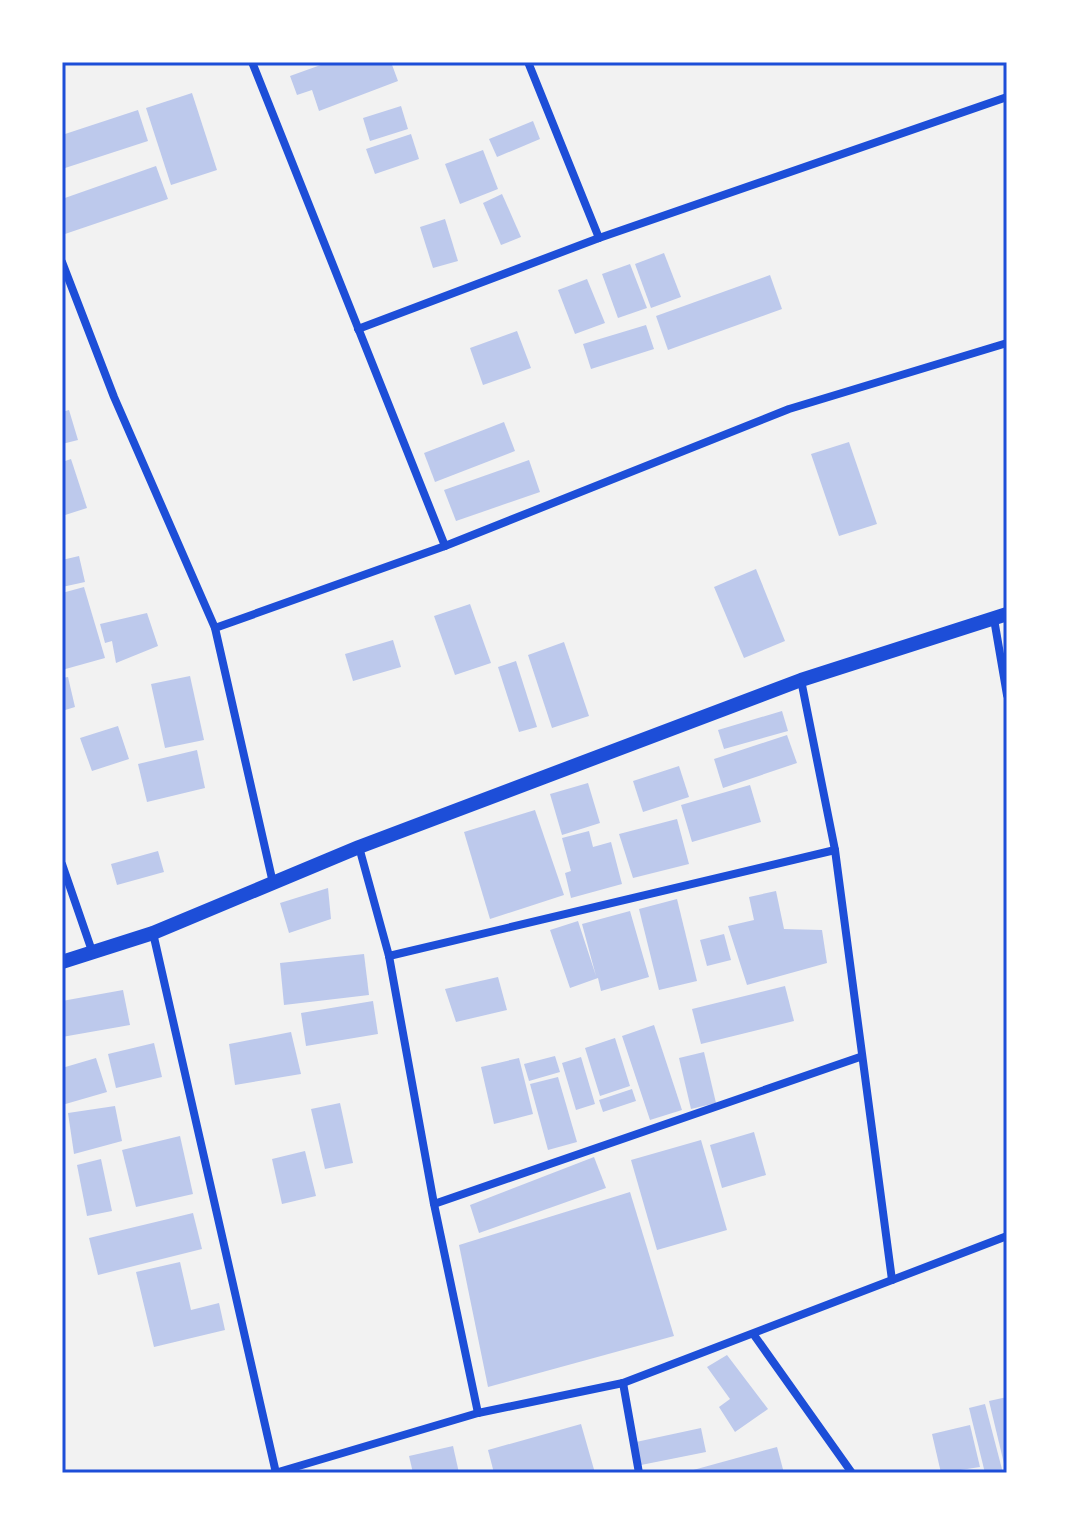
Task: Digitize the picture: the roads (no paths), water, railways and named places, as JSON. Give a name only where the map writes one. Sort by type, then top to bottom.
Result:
[{"type":"street","points":[[252,62],[445,546]]},
{"type":"street","points":[[528,62],[599,238]]},
{"type":"street","points":[[358,329],[599,238],[1007,97]]},
{"type":"street","points":[[62,262],[114,397],[215,628],[273,883]]},
{"type":"street","points":[[215,628],[445,546],[789,409],[1007,343]]},
{"type":"street","points":[[62,962],[153,933],[359,847],[801,680],[1000,616],[1007,695]]},
{"type":"street","points":[[801,680],[835,850],[860,1057],[892,1280]]},
{"type":"street","points":[[359,847],[389,956],[434,1204],[478,1413]]},
{"type":"street","points":[[389,956],[835,850]]},
{"type":"street","points":[[62,864],[92,951]]},
{"type":"street","points":[[153,933],[276,1473],[478,1413],[623,1383],[1007,1236]]},
{"type":"street","points":[[434,1204],[860,1057]]},
{"type":"street","points":[[754,1335],[852,1473]]},
{"type":"street","points":[[623,1383],[639,1473]]}]
